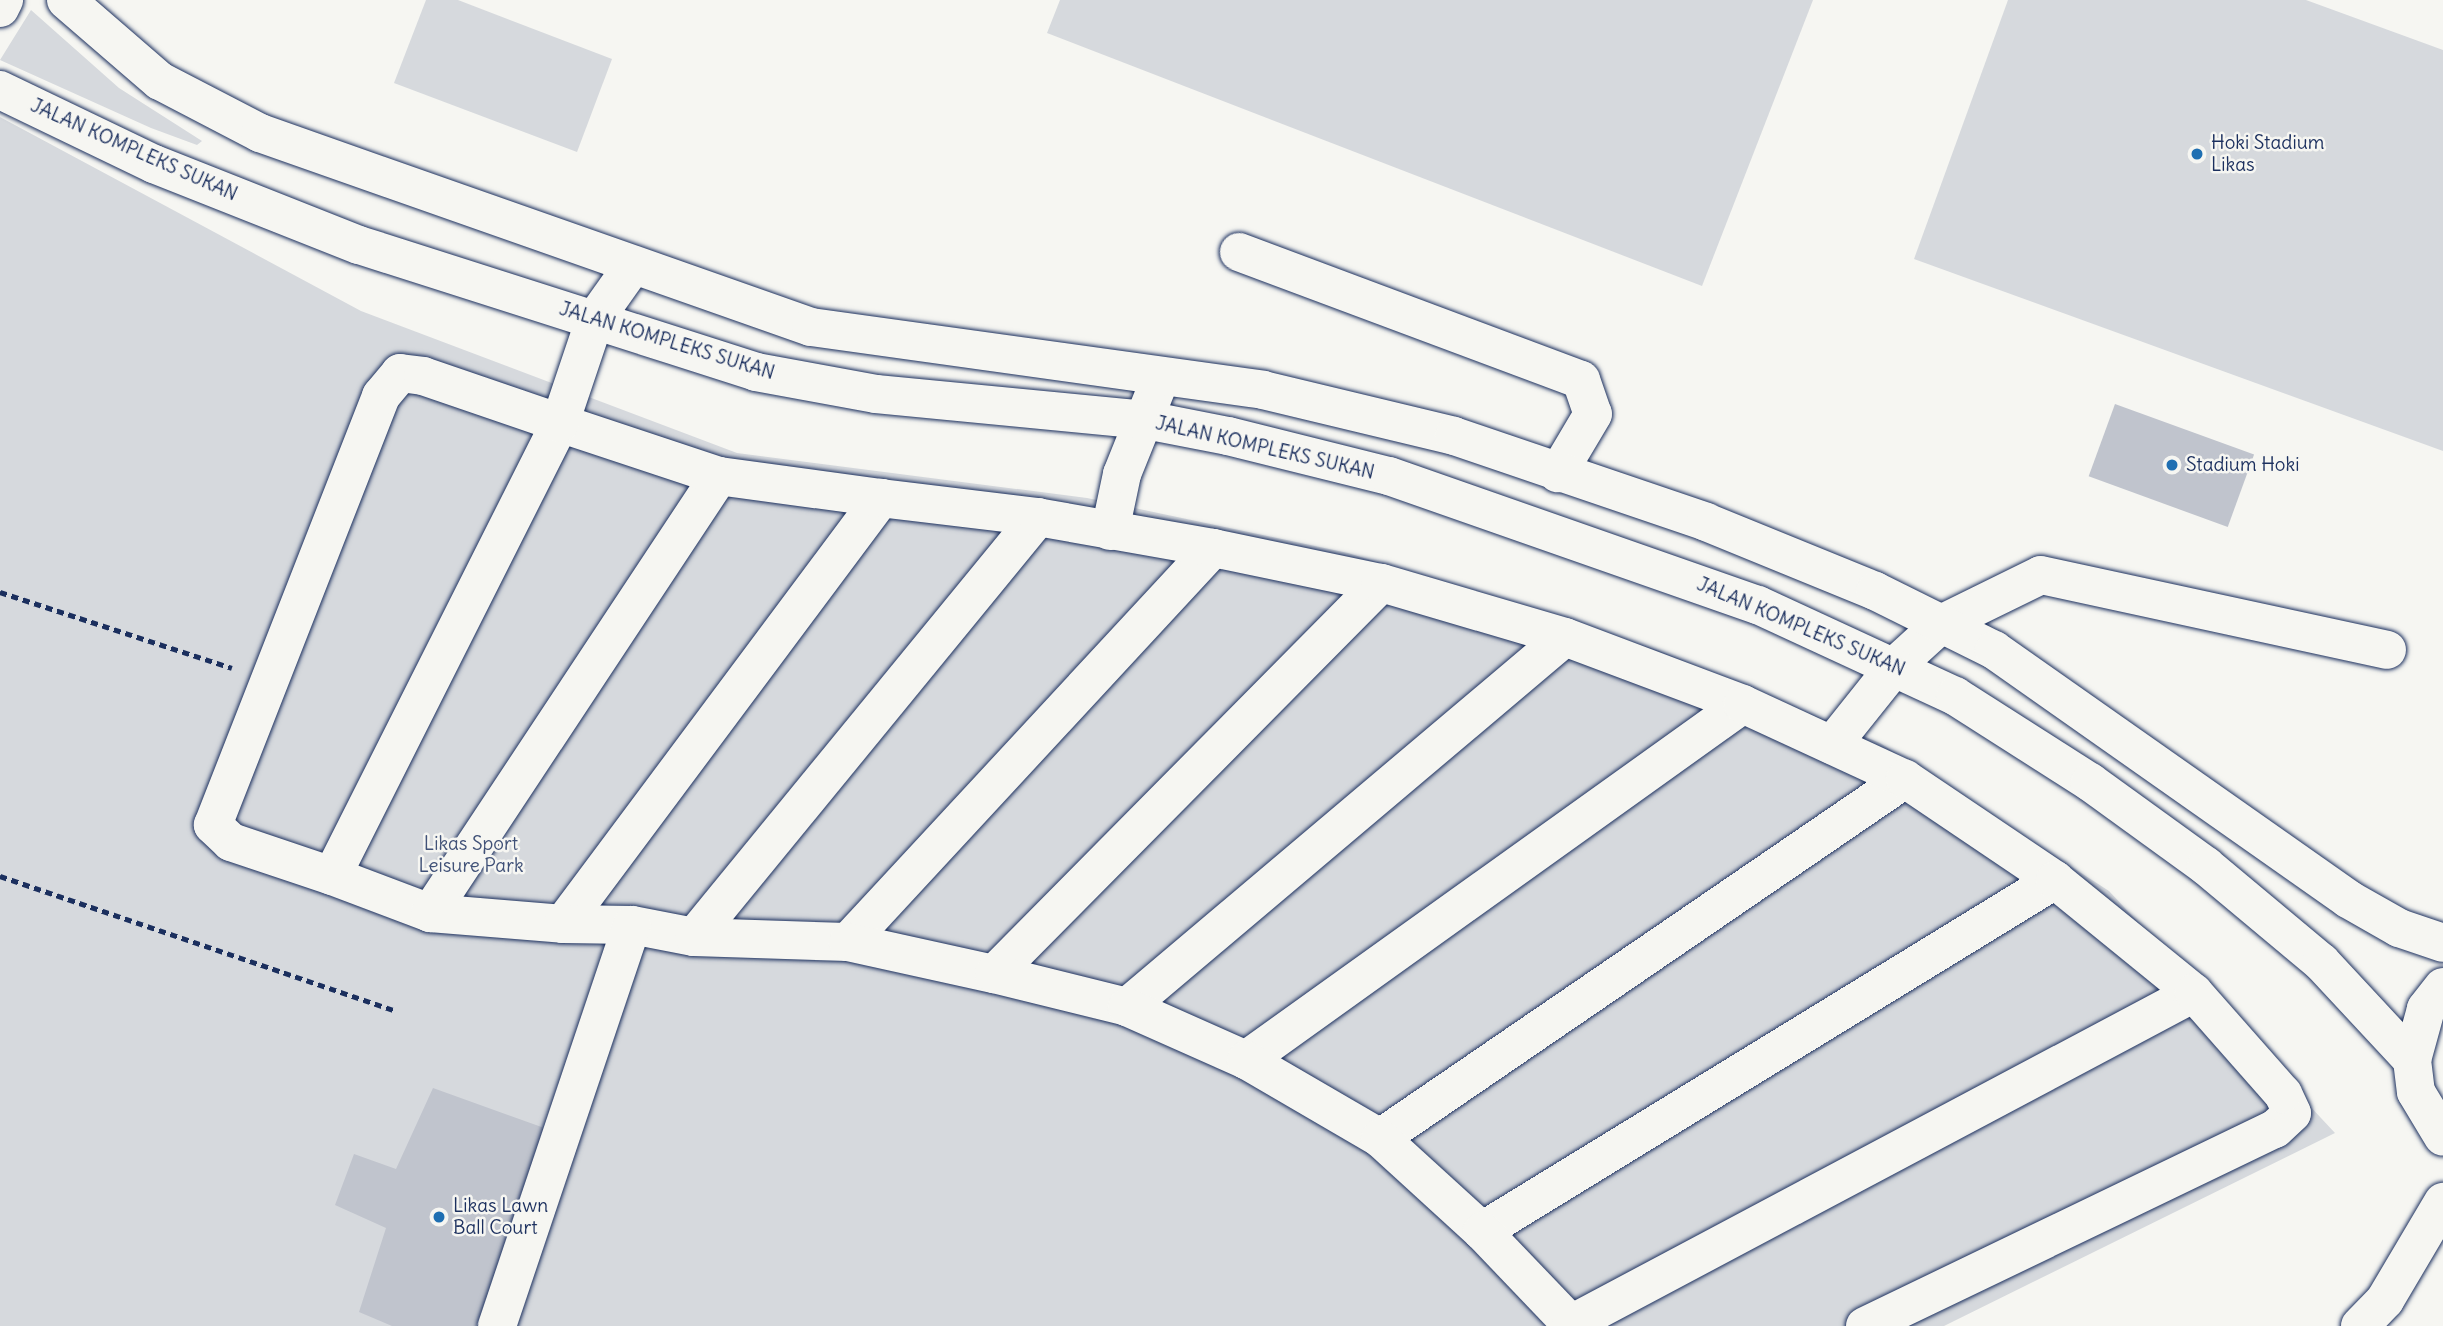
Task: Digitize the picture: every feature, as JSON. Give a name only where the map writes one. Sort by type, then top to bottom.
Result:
[{"type":"main road","points":[[0,8],[4,0]]},
{"type":"main road","points":[[66,0],[160,81],[260,133],[632,267],[811,327],[1263,390],[1454,436],[1706,522],[1941,624],[1994,650],[2348,899],[2399,928],[2443,943]]},
{"type":"main road","name":"JALAN KOMPLEKS SUKAN","points":[[0,90],[155,164],[359,245],[783,377],[876,394],[1146,420],[1375,473],[1476,504],[1758,605],[1955,696],[2090,782],[2206,866],[2321,962],[2412,1060]]},
{"type":"main road","points":[[1239,252],[1581,380],[1593,414],[1558,472]]},
{"type":"main road","points":[[332,876],[560,424],[595,319],[632,267]]},
{"type":"main road","points":[[1865,1326],[2276,1129],[2292,1113],[2283,1094],[2194,993],[2055,880],[1905,779],[1743,704],[1565,638],[1381,583],[1213,548],[1038,517],[719,476],[423,376],[400,373],[382,396],[213,825],[231,842],[430,913],[563,924],[632,925],[694,937],[848,942],[1127,1007],[1246,1060],[1380,1138],[1482,1231],[1572,1325],[2194,993]]},
{"type":"main road","points":[[1110,531],[1122,474],[1146,420],[1161,377]]},
{"type":"main road","points":[[430,913],[719,476]]},
{"type":"main road","points":[[563,924],[881,498]]},
{"type":"main road","points":[[694,937],[1038,517]]},
{"type":"main road","points":[[848,942],[1213,548]]},
{"type":"main road","points":[[1832,745],[1895,666],[1941,624],[2041,575],[2387,650]]},
{"type":"main road","points":[[994,974],[1381,583]]},
{"type":"main road","points":[[1127,1007],[1565,638]]},
{"type":"main road","points":[[1246,1060],[1743,704]]},
{"type":"main road","points":[[1380,1138],[1905,779]]},
{"type":"main road","points":[[1482,1231],[2055,880]]},
{"type":"main road","points":[[497,1326],[632,925]]},
{"type":"main road","points":[[2443,987],[2416,1034],[2412,1060],[2416,1092],[2443,1137]]},
{"type":"main road","points":[[2360,1326],[2385,1300],[2443,1202]]},
{"type":"path","points":[[0,592],[229,666]]},
{"type":"path","points":[[0,876],[394,1010]]},
{"type":"green space","points":[[426,0],[458,0],[612,59],[577,152],[394,83]]},
{"type":"green space","points":[[1060,0],[1813,0],[1702,286],[1047,33]]},
{"type":"green space","name":"Hoki Stadium Likas","points":[[2008,0],[2306,0],[2443,50],[2443,451],[1914,259]]},
{"type":"green space","points":[[31,10],[119,88],[202,141],[197,145],[151,128],[0,60]]},
{"type":"green space","name":"Likas Sport Leisure Park","points":[[0,117],[361,311],[737,453],[1087,498],[1348,553],[1657,650],[1880,743],[2109,891],[2335,1133],[1944,1326],[0,1326]]},
{"type":"building","name":"Stadium Hoki","points":[[2115,404],[2254,455],[2228,527],[2089,476]]},
{"type":"building","name":"Likas Lawn Ball Court","points":[[433,1088],[550,1130],[476,1326],[392,1326],[359,1312],[386,1228],[335,1205],[354,1154],[396,1169]]},
{"type":"place","name":"Hoki Stadium Likas","points":[[2197,154]]},
{"type":"place","name":"Stadium Hoki","points":[[2172,465]]},
{"type":"place","name":"Likas Lawn Ball Court","points":[[439,1217]]}]
